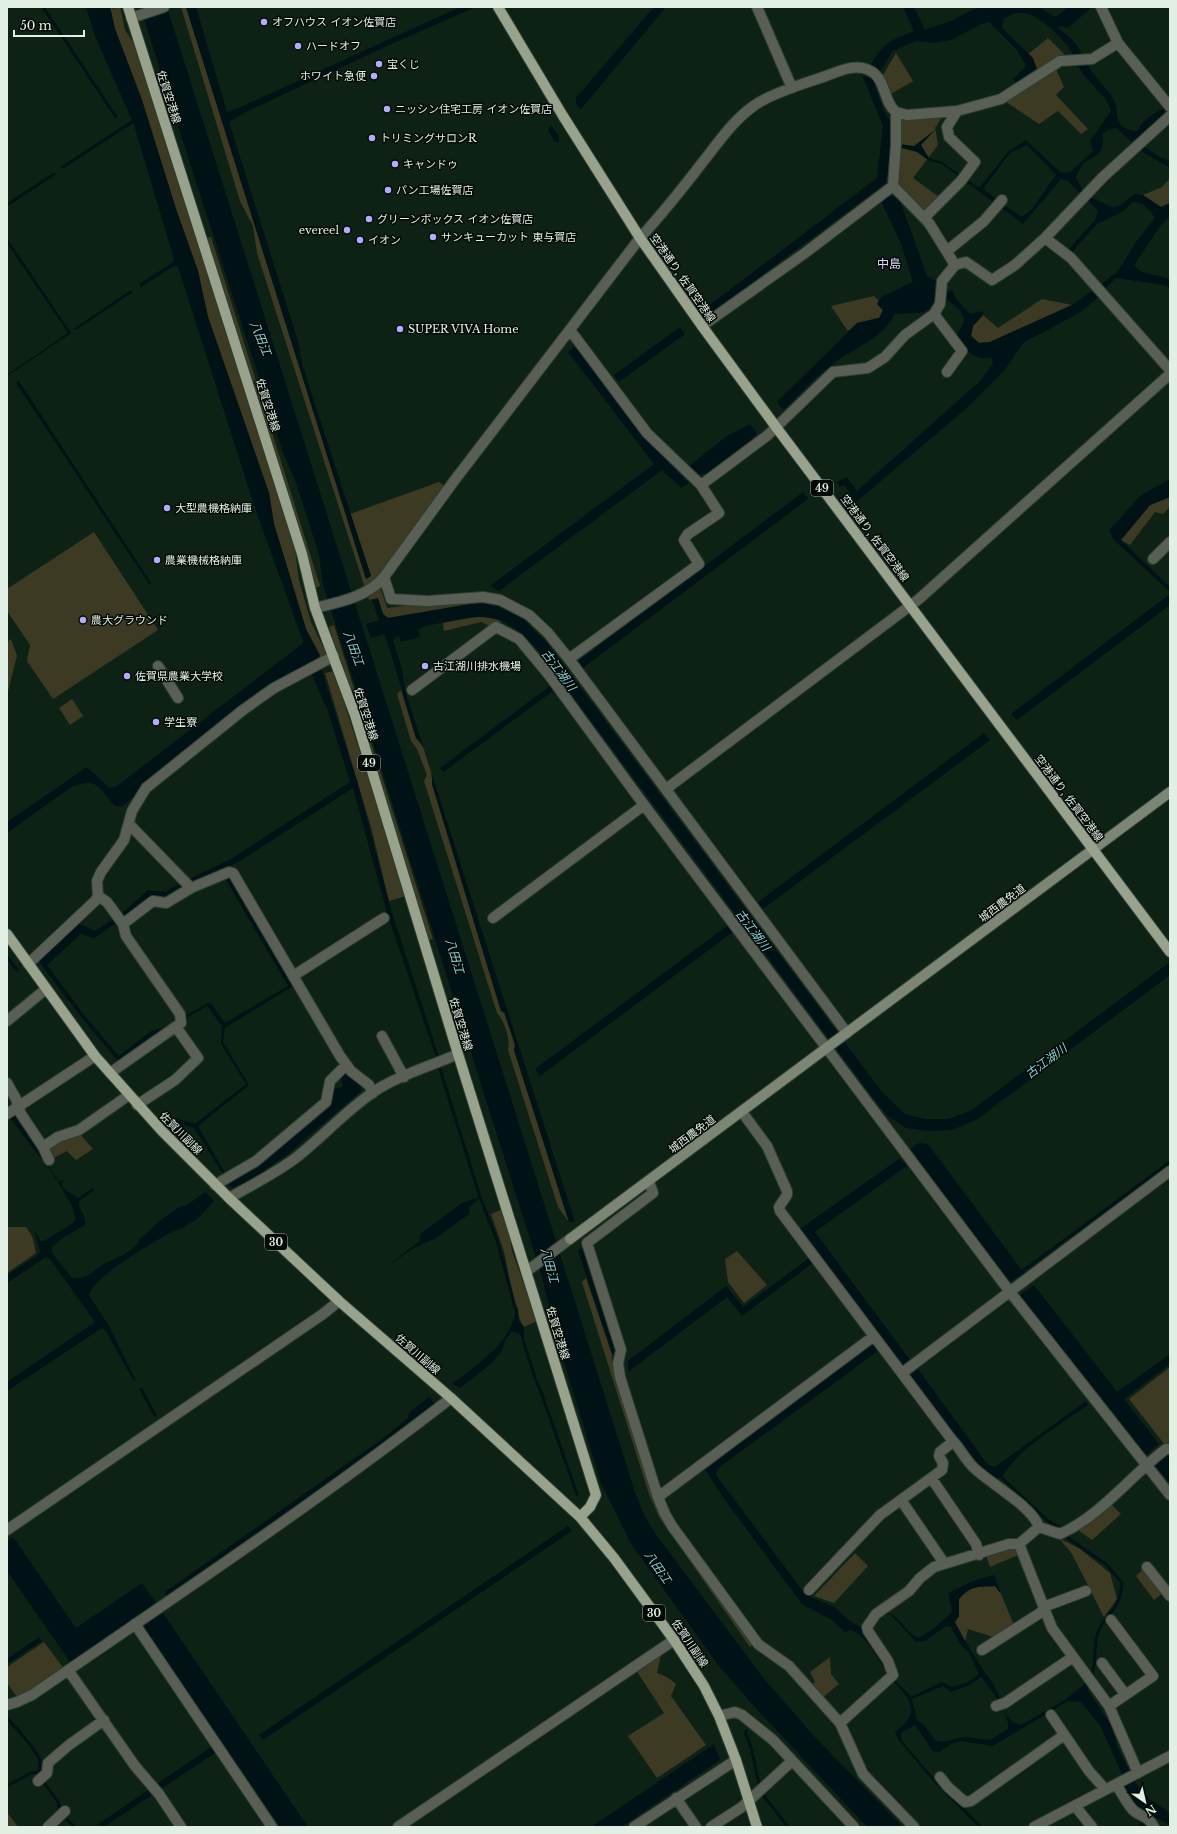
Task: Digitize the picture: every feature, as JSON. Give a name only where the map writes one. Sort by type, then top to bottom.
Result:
[{"type":"main road","name":"佐賀空港線","points":[[128,7],[320,607],[334,656],[355,715],[458,1054],[596,1495],[590,1507],[580,1517]]},
{"type":"main road","name":"空港通り, 佐賀空港線","points":[[498,7],[563,116],[640,238],[702,326],[1092,850],[1170,952]]},
{"type":"main road","name":"佐賀川副線","points":[[7,934],[95,1056],[137,1105],[215,1185],[339,1301],[451,1398],[580,1517],[614,1558],[674,1640],[704,1686],[719,1716],[736,1760],[757,1827]]},
{"type":"street","points":[[131,18],[164,7]]},
{"type":"street","points":[[757,7],[792,88]]},
{"type":"street","points":[[1101,7],[1118,43],[1170,107]]},
{"type":"street","points":[[320,607],[370,590],[384,577],[454,481],[640,238],[667,209],[733,124],[756,104],[792,88],[852,67],[864,68],[874,74],[883,83],[890,107],[896,112],[907,115],[957,111],[1001,99],[1060,61],[1098,56],[1118,43]]},
{"type":"street","points":[[925,217],[963,178],[975,162],[949,137],[947,127],[957,111]]},
{"type":"street","points":[[896,112],[896,144],[893,186],[901,196],[925,217],[955,265]]},
{"type":"street","points":[[701,486],[768,435],[833,372],[868,368],[885,357],[905,335],[934,314],[940,304],[942,281],[955,265],[966,262],[992,280],[1015,265],[1045,238],[1103,177],[1170,116]]},
{"type":"street","points":[[702,326],[805,253],[893,186]]},
{"type":"street","points":[[947,251],[984,221],[999,203]]},
{"type":"street","points":[[1045,238],[1071,258],[1170,370]]},
{"type":"street","points":[[934,314],[962,351],[947,372]]},
{"type":"street","points":[[569,659],[699,564],[684,540],[688,534],[719,513],[701,486],[647,433],[570,330]]},
{"type":"street","points":[[666,788],[911,606],[1170,374]]},
{"type":"street","points":[[1153,559],[1170,542]]},
{"type":"street","points":[[384,577],[391,599],[428,601],[482,596],[500,600],[529,615],[548,633],[666,788],[848,1033]]},
{"type":"street","points":[[412,690],[496,626],[519,639],[549,675],[644,805],[1010,1292],[1170,1495]]},
{"type":"street","points":[[28,964],[95,901],[98,896],[97,881],[101,872],[124,840],[132,811],[146,788],[243,710],[274,688],[334,656]]},
{"type":"street","points":[[158,666],[178,698]]},
{"type":"street","name":"城西農免道","points":[[526,1271],[742,1112],[1170,792]]},
{"type":"street","points":[[493,918],[644,805]]},
{"type":"street","points":[[129,824],[191,888]]},
{"type":"street","points":[[122,924],[153,902],[166,902],[191,888],[229,872],[233,874],[346,1065],[369,1085],[373,1093]]},
{"type":"street","points":[[98,896],[107,902],[114,911],[122,924],[126,936],[180,1014],[181,1023],[110,1073]]},
{"type":"street","points":[[293,976],[384,918]]},
{"type":"street","points":[[7,1021],[46,989]]},
{"type":"street","points":[[137,1105],[175,1080],[198,1058],[176,1027]]},
{"type":"street","points":[[382,1036],[404,1077]]},
{"type":"street","points":[[229,1198],[270,1176],[297,1156],[373,1093],[404,1077],[458,1054]]},
{"type":"street","points":[[7,1114],[95,1056]]},
{"type":"street","points":[[215,1185],[256,1161],[326,1102],[330,1081],[346,1065]]},
{"type":"street","points":[[7,1083],[19,1106],[21,1114],[43,1146],[48,1160]]},
{"type":"street","points":[[43,1146],[58,1137],[79,1130],[129,1095]]},
{"type":"street","points":[[742,1112],[767,1146],[787,1191],[787,1195],[779,1207],[780,1210],[972,1467],[1018,1503],[1037,1521],[1039,1527]]},
{"type":"street","points":[[902,1373],[1170,1171]]},
{"type":"street","points":[[649,1181],[653,1193],[587,1243],[621,1350],[618,1363],[620,1376],[658,1497],[672,1526],[758,1644],[789,1666],[840,1722],[863,1774],[914,1827]]},
{"type":"street","points":[[7,1530],[323,1314],[339,1301]]},
{"type":"street","points":[[658,1497],[874,1336]]},
{"type":"street","points":[[7,1705],[32,1695],[155,1611],[384,1450],[451,1398]]},
{"type":"street","points":[[809,1590],[880,1515],[932,1479],[942,1470],[943,1463],[938,1456],[952,1440]]},
{"type":"street","points":[[1039,1527],[1063,1533],[1082,1522],[1134,1478],[1146,1464],[1166,1449],[1170,1449]]},
{"type":"street","points":[[932,1479],[976,1544],[979,1555]]},
{"type":"street","points":[[902,1500],[944,1564]]},
{"type":"street","points":[[840,1722],[891,1677],[888,1661],[868,1629],[876,1614],[909,1591],[927,1571],[944,1564],[979,1555],[1009,1544],[1019,1544],[1039,1527]]},
{"type":"street","points":[[1019,1544],[1052,1628],[1109,1706],[1136,1774]]},
{"type":"street","points":[[1147,1567],[1170,1596]]},
{"type":"street","points":[[982,1650],[1040,1614],[1046,1606],[1086,1591]]},
{"type":"street","points":[[1109,1706],[1153,1676],[1111,1620]]},
{"type":"street","points":[[139,1622],[272,1827]]},
{"type":"street","points":[[398,1827],[674,1640]]},
{"type":"street","points":[[1000,1704],[1073,1657]]},
{"type":"street","points":[[1102,1663],[1125,1694]]},
{"type":"street","points":[[68,1670],[135,1766],[159,1794],[181,1827]]},
{"type":"street","points":[[719,1716],[735,1712],[742,1715],[773,1740],[854,1827]]},
{"type":"street","points":[[1051,1715],[1089,1771],[1105,1789]]},
{"type":"street","points":[[38,1781],[45,1776],[48,1763],[69,1745],[104,1720]]},
{"type":"street","points":[[940,1777],[948,1787],[965,1802],[971,1801],[1064,1735]]},
{"type":"street","points":[[1034,1827],[1170,1756]]},
{"type":"street","points":[[634,1827],[736,1760]]},
{"type":"street","points":[[711,1827],[749,1801],[792,1761]]},
{"type":"street","points":[[1119,1783],[1132,1810],[1143,1814],[1152,1824]]},
{"type":"street","points":[[676,1798],[696,1827]]},
{"type":"street","points":[[1075,1806],[1092,1827]]},
{"type":"street","points":[[48,1827],[65,1811]]},
{"type":"shaded area","points":[[110,7],[115,9],[115,7],[120,7],[125,30],[135,45],[295,549],[299,580],[311,622],[326,653],[318,663],[319,655],[306,629],[274,524],[269,493],[208,317],[198,271],[176,209],[142,100],[115,29]]},
{"type":"shaded area","points":[[181,7],[186,7],[366,579],[371,576],[350,514],[439,482],[445,486],[379,576],[369,585],[364,585],[257,253],[253,226],[240,201]]},
{"type":"shaded area","points":[[1048,38],[1064,54],[1053,62],[1064,87],[1056,95],[1088,129],[1081,134],[1058,111],[1039,124],[1006,102],[1023,90],[1017,80],[1031,68],[1026,56]]},
{"type":"shaded area","points":[[896,53],[913,81],[891,94],[883,75]]},
{"type":"shaded area","points":[[942,117],[935,128],[938,145],[913,178],[939,197],[924,211],[896,186],[902,145],[899,120]]},
{"type":"shaded area","points":[[1170,178],[1170,203],[1161,207],[1143,195],[1162,187]]},
{"type":"shaded area","points":[[211,237],[320,586],[315,588],[206,238]]},
{"type":"shaded area","points":[[874,296],[879,301],[877,304],[883,310],[879,318],[857,323],[850,330],[847,330],[831,306]]},
{"type":"shaded area","points":[[1042,299],[1072,305],[990,342],[979,343],[971,336],[973,326],[983,315],[998,328]]},
{"type":"shaded area","points":[[1170,497],[1170,507],[1163,514],[1155,512],[1130,545],[1121,540],[1150,505]]},
{"type":"shaded area","name":"農大グラウンド","points":[[94,532],[158,630],[53,699],[27,661],[30,645],[7,611],[7,589]]},
{"type":"shaded area","points":[[380,587],[387,608],[419,604],[426,606],[479,601],[482,602],[388,618],[383,614],[378,598],[369,600],[368,596]]},
{"type":"shaded area","points":[[481,616],[502,621],[490,626],[481,622],[444,631],[443,623]]},
{"type":"shaded area","points":[[334,625],[433,939],[428,940],[329,627]]},
{"type":"shaded area","points":[[11,639],[17,656],[7,695],[7,642]]},
{"type":"shaded area","points":[[334,671],[406,896],[389,901],[371,827],[325,673]]},
{"type":"shaded area","points":[[401,690],[416,738],[423,747],[428,759],[432,784],[501,1011],[504,1013],[515,1045],[514,1050],[569,1222],[558,1207],[508,1050],[509,1041],[506,1030],[500,1016],[497,1013],[424,781],[427,775],[417,749],[411,741],[397,694]]},
{"type":"shaded area","points":[[72,699],[83,716],[70,725],[59,708]]},
{"type":"shaded area","points":[[79,1133],[93,1149],[76,1160],[67,1151],[52,1159],[46,1149],[58,1140]]},
{"type":"shaded area","points":[[505,1208],[512,1251],[537,1321],[524,1327],[518,1314],[504,1252],[491,1214]]},
{"type":"shaded area","points":[[7,1227],[26,1227],[33,1238],[36,1253],[7,1273]]},
{"type":"shaded area","points":[[737,1251],[767,1285],[744,1303],[728,1282],[725,1259]]},
{"type":"shaded area","points":[[586,1278],[612,1354],[612,1363],[656,1501],[754,1644],[750,1647],[659,1517],[649,1494],[582,1282]]},
{"type":"shaded area","points":[[1170,1367],[1170,1442],[1165,1445],[1129,1399]]},
{"type":"shaded area","points":[[1110,1503],[1121,1514],[1092,1540],[1078,1530]]},
{"type":"shaded area","points":[[1059,1538],[1080,1549],[1110,1573],[1117,1599],[1104,1617],[1072,1554]]},
{"type":"shaded area","points":[[1013,1547],[1018,1555],[990,1567],[986,1555]]},
{"type":"shaded area","points":[[855,1553],[868,1566],[834,1603],[814,1596]]},
{"type":"shaded area","points":[[1143,1569],[1163,1593],[1154,1600],[1136,1576]]},
{"type":"shaded area","points":[[995,1586],[1001,1594],[1014,1625],[993,1637],[968,1629],[965,1642],[954,1622],[959,1616],[959,1599],[963,1594],[971,1589]]},
{"type":"shaded area","points":[[44,1642],[64,1669],[29,1692],[17,1697],[7,1683],[7,1667]]},
{"type":"shaded area","points":[[661,1655],[657,1673],[667,1677],[676,1684],[671,1696],[706,1745],[657,1778],[628,1736],[664,1713],[636,1670]]},
{"type":"shaded area","points":[[830,1657],[831,1674],[839,1684],[822,1698],[810,1686],[815,1682],[810,1672]]},
{"type":"shaded area","points":[[7,1812],[18,1827],[7,1827]]},
{"type":"water","points":[[86,7],[110,7],[115,29],[142,100],[176,209],[198,271],[208,317],[269,493],[274,524],[306,629],[320,655],[318,663],[322,671],[357,781],[392,913],[439,1057],[436,1057],[387,913],[353,788],[240,861],[192,883],[189,879],[231,859],[350,782],[328,711],[308,666],[265,687],[143,783],[133,797],[123,806],[115,806],[98,786],[88,783],[81,784],[73,786],[7,833],[7,822],[87,767],[109,788],[117,786],[302,644],[303,641],[256,511],[178,267],[174,266],[141,287],[139,284],[172,263],[174,259],[134,125],[95,36]]},
{"type":"water","name":"八田江","points":[[140,7],[167,7],[635,1492],[644,1515],[655,1533],[765,1680],[814,1736],[903,1827],[867,1827],[752,1704],[719,1666],[631,1544],[601,1483],[558,1343],[541,1274],[323,585],[319,555],[297,485],[282,450]]},
{"type":"water","points":[[186,7],[196,7],[227,112],[460,7],[476,7],[389,45],[246,112],[229,122],[298,341],[303,367],[371,576],[366,579]]},
{"type":"water","points":[[654,7],[666,7],[581,109],[576,104],[576,98]]},
{"type":"water","points":[[903,7],[914,7],[925,30],[953,20],[970,11],[982,7],[1041,8],[1055,17],[1069,7],[1092,7],[1068,28],[1061,26],[1057,28],[1071,38],[1076,44],[1091,70],[1111,95],[1116,105],[1118,120],[1121,125],[1129,130],[1137,131],[1142,123],[1149,117],[1166,108],[1165,115],[1138,138],[1138,142],[1132,142],[1116,128],[1108,130],[1103,134],[1103,143],[1099,153],[1083,164],[1076,178],[1083,191],[1092,198],[1112,207],[1119,206],[1135,194],[1143,195],[1161,207],[1170,203],[1170,216],[1161,225],[1134,265],[1137,269],[1146,273],[1170,279],[1170,288],[1164,285],[1116,278],[1099,294],[1100,296],[1079,313],[1023,343],[1004,371],[967,408],[856,502],[844,485],[840,487],[837,482],[847,477],[857,491],[980,381],[993,364],[991,358],[978,357],[966,350],[956,335],[963,325],[964,318],[952,303],[946,300],[945,292],[952,290],[957,300],[970,314],[982,311],[983,315],[973,326],[971,336],[979,343],[990,342],[1072,305],[1094,290],[1118,271],[1136,242],[1155,218],[1143,205],[1133,202],[1122,212],[1097,224],[1072,252],[1069,249],[1095,220],[1098,211],[1068,181],[1061,179],[1023,224],[942,164],[928,160],[917,152],[898,147],[899,144],[914,146],[935,130],[921,145],[929,158],[942,162],[979,188],[1008,152],[1026,140],[1061,173],[1070,172],[1093,151],[1090,141],[1111,111],[1110,106],[1104,97],[1087,79],[1068,47],[1056,33],[1032,15],[1017,13],[1003,19],[1002,28],[1033,58],[1037,69],[1016,83],[1013,79],[1026,66],[1017,50],[989,22],[981,24],[951,40],[934,43],[916,41],[893,51],[873,80],[884,112],[891,122],[891,149],[886,183],[711,313],[707,307],[877,178],[883,126],[862,75],[869,78],[873,71],[870,66],[883,47],[893,40],[914,31]],"holes":[[[1027,145],[1056,175],[1032,209],[1022,217],[983,189],[1010,153]]]},
{"type":"water","points":[[551,126],[559,136],[559,142],[555,142],[548,131]]},
{"type":"water","points":[[1145,147],[1159,157],[1170,161],[1170,168],[1141,151]]},
{"type":"water","points":[[890,195],[900,200],[927,276],[938,282],[934,302],[926,311],[894,314],[890,322],[876,336],[826,369],[783,410],[777,402],[857,323],[879,318],[883,310],[877,304],[881,297],[913,282],[901,244],[881,201]]},
{"type":"water","points":[[7,238],[71,333],[9,375],[8,374],[68,333],[7,243]]},
{"type":"water","points":[[131,290],[133,292],[76,330],[75,328]]},
{"type":"water","points":[[680,327],[685,334],[619,382],[614,375]]},
{"type":"water","points":[[577,345],[616,399],[644,434],[689,483],[681,488],[662,470],[499,591],[490,586],[654,464],[568,352]]},
{"type":"water","points":[[19,381],[151,583],[149,584],[16,383]]},
{"type":"water","points":[[750,424],[757,433],[741,450],[707,474],[697,474],[689,466],[727,436]]},
{"type":"water","points":[[1170,479],[1170,497],[1150,505],[1121,540],[1170,587],[1170,592],[1115,541],[1109,531],[1140,496]]},
{"type":"water","points":[[803,492],[808,499],[583,668],[577,662]]},
{"type":"water","points":[[1170,594],[1170,605],[1017,720],[1011,714]]},
{"type":"water","name":"古江湖川","points":[[378,599],[383,614],[388,618],[482,602],[502,608],[523,619],[548,644],[882,1092],[905,1114],[924,1119],[949,1119],[972,1110],[1170,962],[1170,975],[976,1120],[952,1130],[929,1131],[906,1128],[888,1116],[873,1098],[538,650],[521,634],[502,621],[483,617],[464,618],[425,626],[418,630],[420,637],[401,642],[399,636],[396,637],[393,641],[402,668],[405,690],[424,749],[416,738],[384,634],[371,638],[366,624],[379,620],[372,600]]},
{"type":"water","points":[[550,686],[553,691],[443,772],[440,768]]},
{"type":"water","points":[[984,733],[990,740],[763,909],[758,902]]},
{"type":"water","points":[[424,749],[428,759],[431,773]]},
{"type":"water","points":[[431,773],[575,1222],[569,1222],[514,1050],[515,1045],[505,1013],[501,1011],[432,784]]},
{"type":"water","points":[[230,878],[293,986],[225,1028],[223,1042],[249,1085],[198,1126],[225,1173],[223,1174],[194,1128],[177,1123],[173,1126],[169,1121],[176,1118],[195,1124],[246,1084],[221,1044],[222,1026],[207,1006],[184,1019],[183,1017],[210,1002],[225,1023],[288,986],[226,880]]},
{"type":"water","points":[[180,883],[183,888],[166,898],[149,897],[129,914],[94,938],[81,934],[47,965],[84,1015],[119,1056],[151,1031],[167,1026],[177,1020],[118,1061],[81,1017],[37,959],[74,924],[81,924],[95,931],[121,914],[148,890],[166,892]]},
{"type":"water","points":[[728,925],[733,932],[540,1076],[535,1069]]},
{"type":"water","points":[[346,1072],[361,1087],[361,1091],[288,1154],[266,1169],[265,1173],[233,1188],[226,1183],[257,1168],[330,1107],[333,1089],[342,1087],[343,1084],[340,1076]]},
{"type":"water","points":[[17,1114],[59,1182],[64,1180],[61,1183],[64,1189],[78,1198],[93,1188],[94,1190],[79,1201],[85,1219],[85,1225],[61,1239],[52,1247],[52,1253],[71,1277],[80,1278],[87,1276],[104,1264],[134,1248],[139,1240],[162,1219],[181,1206],[186,1206],[205,1192],[214,1201],[203,1214],[193,1222],[150,1244],[112,1270],[101,1279],[89,1295],[109,1326],[136,1381],[133,1380],[106,1331],[102,1328],[7,1391],[7,1382],[95,1322],[50,1259],[46,1257],[7,1283],[7,1275],[38,1255],[40,1251],[34,1231],[41,1241],[44,1241],[73,1223],[76,1219],[71,1204],[47,1164],[42,1160],[10,1118]]},
{"type":"water","points":[[919,1143],[928,1144],[1024,1273],[1010,1282],[910,1149]]},
{"type":"water","points":[[900,1158],[907,1166],[815,1232],[910,1360],[902,1366],[800,1229]]},
{"type":"water","points":[[480,1197],[470,1207],[469,1214],[436,1238],[414,1248],[386,1267],[420,1241],[420,1234],[462,1203]]},
{"type":"water","points":[[583,1248],[616,1352],[612,1354],[578,1251]]},
{"type":"water","points":[[809,1258],[813,1263],[742,1316],[727,1297],[628,1372],[628,1361],[726,1286],[743,1307]]},
{"type":"water","points":[[1034,1285],[1117,1392],[1170,1354],[1170,1364],[1124,1399],[1159,1444],[1146,1455],[1020,1295]]},
{"type":"water","points":[[515,1304],[518,1309],[519,1321],[524,1327],[524,1345],[520,1334],[512,1331],[505,1341],[502,1351],[491,1364],[460,1388],[452,1384],[496,1348],[503,1339],[514,1319]]},
{"type":"water","points":[[872,1343],[878,1351],[717,1469],[716,1475],[802,1590],[811,1597],[834,1607],[850,1621],[864,1629],[877,1617],[886,1612],[895,1617],[910,1632],[919,1638],[928,1633],[952,1612],[948,1593],[973,1581],[994,1575],[1001,1594],[995,1586],[984,1586],[967,1591],[959,1599],[959,1616],[955,1622],[973,1654],[993,1684],[1010,1720],[1021,1725],[1065,1700],[1086,1683],[1089,1692],[1111,1725],[1118,1748],[1136,1784],[1148,1798],[1167,1811],[1170,1817],[1170,1827],[1166,1823],[1151,1816],[1148,1827],[1136,1827],[1141,1823],[1147,1812],[1135,1804],[1126,1789],[1121,1772],[1100,1725],[1081,1702],[1068,1701],[993,1746],[961,1741],[953,1743],[939,1752],[933,1751],[915,1725],[901,1733],[902,1741],[933,1777],[983,1827],[978,1827],[931,1779],[898,1739],[895,1732],[905,1723],[911,1714],[911,1706],[907,1697],[892,1680],[870,1646],[852,1630],[845,1632],[832,1620],[802,1604],[725,1500],[704,1468]],"holes":[[[885,1614],[891,1615],[916,1642],[925,1641],[946,1626],[951,1627],[961,1645],[969,1653],[979,1674],[968,1682],[952,1687],[942,1682],[911,1697],[890,1674],[869,1639],[864,1634],[879,1618]],[[981,1677],[1003,1709],[1008,1723],[1008,1729],[990,1740],[963,1737],[944,1742],[936,1741],[924,1725],[917,1720],[912,1699],[943,1686],[951,1692],[970,1685]]]},
{"type":"water","points":[[918,1369],[988,1465],[995,1467],[1086,1401],[1088,1405],[1040,1438],[1017,1458],[1002,1478],[996,1478],[982,1468],[955,1436],[910,1375]]},
{"type":"water","points":[[429,1397],[435,1404],[413,1419],[384,1443],[167,1597],[165,1592],[382,1439],[408,1418],[409,1413]]},
{"type":"water","points":[[1168,1455],[1170,1458],[1170,1484],[1155,1465]]},
{"type":"water","points":[[568,1526],[572,1531],[263,1740],[259,1735]]},
{"type":"water","points":[[13,1537],[76,1628],[142,1583],[156,1603],[150,1607],[156,1617],[163,1613],[308,1827],[280,1827],[143,1626],[148,1622],[142,1613],[70,1662],[7,1571],[7,1541]]},
{"type":"water","points":[[39,1637],[42,1641],[7,1664],[7,1659]]},
{"type":"water","points":[[714,1744],[720,1760],[621,1827],[591,1827]]},
{"type":"water","points":[[211,1747],[215,1753],[104,1827],[94,1827]]},
{"type":"waterway","points":[[43,7],[116,117]]},
{"type":"waterway","points":[[63,167],[135,120]]},
{"type":"waterway","points":[[7,205],[54,174]]},
{"type":"waterway","points":[[8,958],[17,970]]},
{"type":"waterway","points":[[439,1066],[480,1197],[497,1240],[515,1307]]},
{"type":"waterway","points":[[1023,1271],[1170,1162]]},
{"type":"waterway","points":[[524,1343],[535,1378],[577,1494]]},
{"type":"waterway","points":[[141,1389],[155,1415]]},
{"type":"waterway","points":[[1002,1478],[1047,1520],[1060,1528],[1068,1538],[1106,1564],[1122,1583],[1118,1602],[1101,1625],[1098,1632],[1094,1667],[1091,1678]]},
{"type":"waterway","points":[[7,1718],[36,1752],[40,1763],[39,1777]]},
{"type":"waterway","points":[[746,1731],[760,1787]]},
{"type":"waterway","points":[[7,1786],[31,1773],[38,1772]]},
{"type":"waterway","points":[[43,1781],[58,1802],[60,1811]]},
{"type":"waterway","points":[[761,1792],[788,1827]]},
{"type":"waterway","points":[[64,1817],[75,1827]]},
{"type":"place","name":"オフハウス イオン佐賀店","points":[[264,22]]},
{"type":"place","name":"ハードオフ","points":[[298,46]]},
{"type":"place","name":"宝くじ","points":[[379,64]]},
{"type":"place","name":"ホワイト急便","points":[[374,76]]},
{"type":"place","name":"ニッシン住宅工房 イオン佐賀店","points":[[387,109]]},
{"type":"place","name":"トリミングサロンR","points":[[372,138]]},
{"type":"place","name":"キャンドゥ","points":[[395,164]]},
{"type":"place","name":"パン工場佐賀店","points":[[388,190]]},
{"type":"place","name":"グリーンボックス イオン佐賀店","points":[[369,219]]},
{"type":"place","name":"evereel","points":[[347,230]]},
{"type":"place","name":"サンキューカット 東与賀店","points":[[433,237]]},
{"type":"place","name":"イオン","points":[[360,240]]},
{"type":"place","name":"SUPER VIVA Home","points":[[400,329]]},
{"type":"place","name":"大型農機格納庫","points":[[167,508]]},
{"type":"place","name":"農業機械格納庫","points":[[157,560]]},
{"type":"place","name":"農大グラウンド","points":[[83,620]]},
{"type":"place","name":"古江湖川排水機場","points":[[425,666]]},
{"type":"place","name":"佐賀県農業大学校","points":[[127,676]]},
{"type":"place","name":"学生寮","points":[[156,722]]},
{"type":"district","name":"中島","points":[[889,263]]}]
